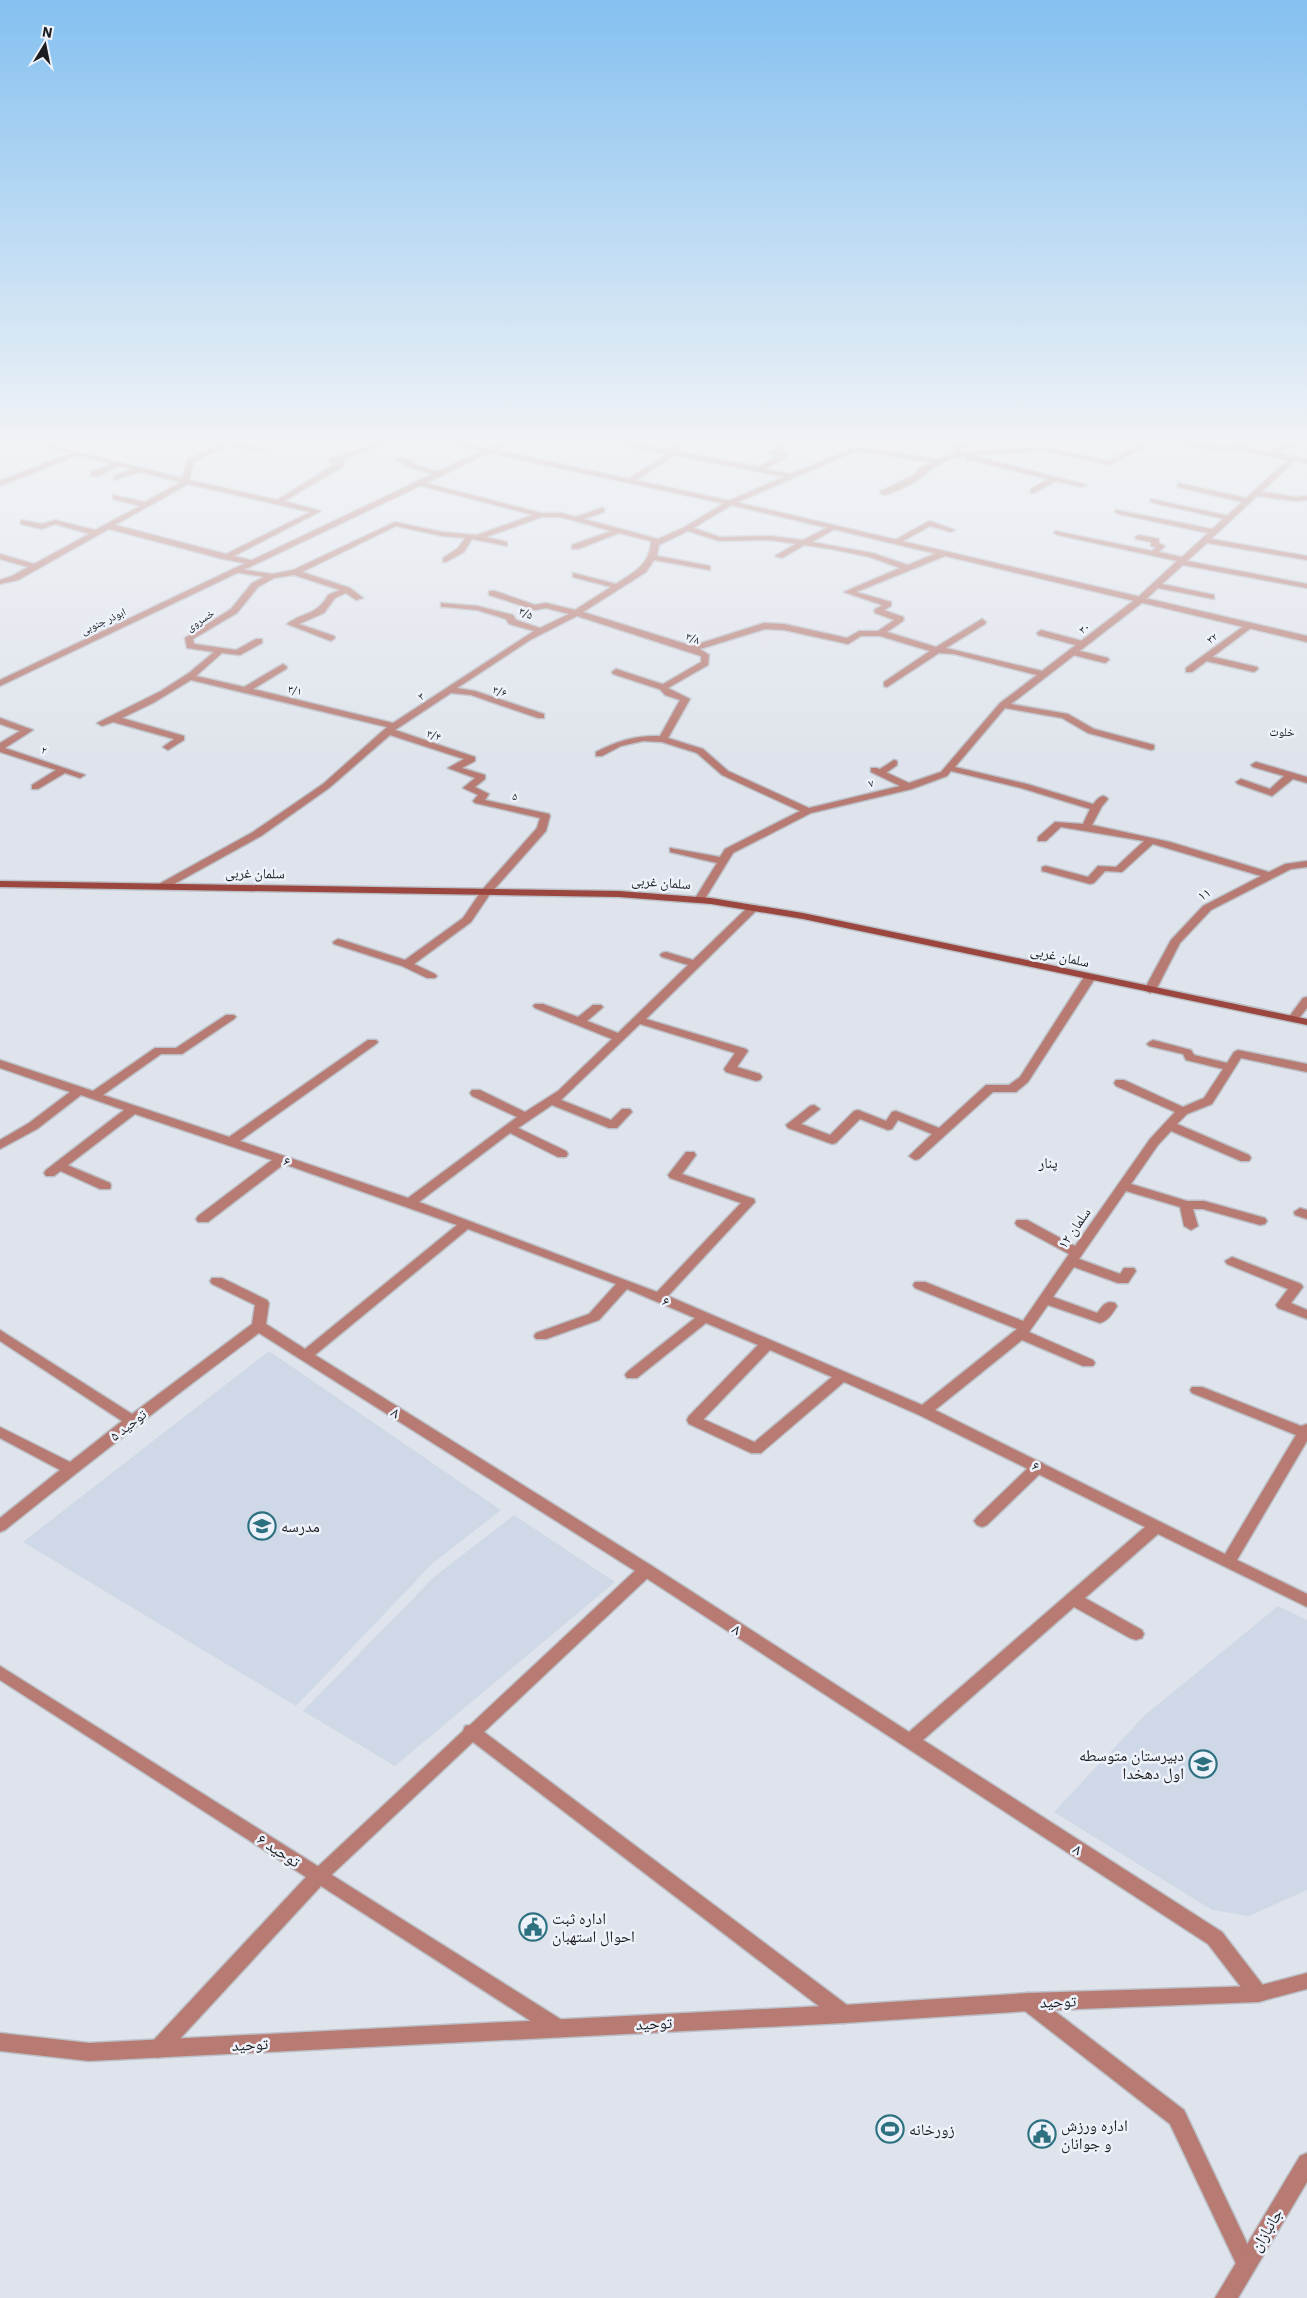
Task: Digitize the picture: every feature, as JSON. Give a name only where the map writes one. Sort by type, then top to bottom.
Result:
[{"type":"main road","name":"سلمان غربی","points":[[0,884],[619,894],[699,900],[802,916],[1307,1022]]},
{"type":"street","points":[[0,582],[15,578],[72,546]]},
{"type":"street","points":[[185,546],[251,563]]},
{"type":"street","points":[[226,557],[248,546]]},
{"type":"street","name":"ابوذر جنوبی","points":[[0,683],[287,546]]},
{"type":"street","name":"خسروی","points":[[259,641],[236,653],[190,646],[189,638],[234,611],[254,585],[272,576],[295,572],[349,546]]},
{"type":"street","points":[[446,560],[464,546]]},
{"type":"street","points":[[654,546],[652,557],[707,568]]},
{"type":"street","points":[[779,556],[796,546]]},
{"type":"street","points":[[826,546],[872,555],[908,568]]},
{"type":"street","points":[[912,546],[1307,639]]},
{"type":"street","points":[[1122,546],[1182,561],[1307,586]]},
{"type":"street","points":[[1154,553],[1161,546]]},
{"type":"street","name":"۳۰","points":[[1042,674],[1140,600],[1198,546]]},
{"type":"street","points":[[1240,546],[1307,558]]},
{"type":"street","points":[[880,633],[900,618],[878,611],[888,604],[848,592],[942,554]]},
{"type":"street","points":[[0,556],[34,567]]},
{"type":"street","name":"۳","points":[[163,886],[257,834],[326,786],[391,729],[528,638],[577,613],[643,570],[652,557]]},
{"type":"street","name":"خسروی","points":[[237,570],[272,576]]},
{"type":"street","points":[[295,572],[347,590],[359,598]]},
{"type":"street","points":[[576,575],[616,586]]},
{"type":"street","points":[[1156,585],[1211,597]]},
{"type":"street","points":[[332,638],[291,624],[324,610],[330,604],[331,597],[347,590]]},
{"type":"street","points":[[492,593],[535,608],[546,605],[577,613]]},
{"type":"street","name":"۳/۵","points":[[444,605],[477,608],[510,617],[512,622],[541,631]]},
{"type":"street","name":"۳/۸","points":[[577,613],[692,649],[705,655],[704,663],[662,687]]},
{"type":"street","points":[[887,684],[936,650],[982,622]]},
{"type":"street","points":[[692,649],[764,626],[784,627],[848,641],[859,634],[880,633],[936,650],[954,651],[1042,674]]},
{"type":"street","name":"۳۲","points":[[1189,670],[1248,626]]},
{"type":"street","points":[[1041,633],[1083,644]]},
{"type":"street","points":[[102,723],[146,705],[191,677],[220,651]]},
{"type":"street","points":[[1072,652],[1105,660]]},
{"type":"street","points":[[1204,658],[1254,669]]},
{"type":"street","points":[[245,690],[283,667]]},
{"type":"street","points":[[616,672],[662,687],[668,693],[685,699],[663,739]]},
{"type":"street","name":"۷","points":[[699,900],[729,852],[808,811],[909,788],[944,774],[1003,705],[1042,674]]},
{"type":"street","name":"۳/۱","points":[[191,677],[391,729]]},
{"type":"street","name":"۳/۶","points":[[451,690],[472,693],[541,716]]},
{"type":"street","points":[[1003,705],[1064,716],[1091,731],[1151,747]]},
{"type":"street","points":[[114,719],[181,738],[168,747]]},
{"type":"street","name":"۲","points":[[0,721],[28,730],[0,748]]},
{"type":"street","name":"۳/۴","points":[[391,729],[472,759]]},
{"type":"street","points":[[598,754],[618,744],[643,738],[663,739],[700,751],[725,773],[808,811]]},
{"type":"street","name":"۲","points":[[0,748],[80,775]]},
{"type":"street","name":"۵","points":[[472,759],[453,768],[482,777],[468,788],[484,794],[478,801],[544,816],[542,829],[486,892]]},
{"type":"street","points":[[894,763],[877,771],[909,788]]},
{"type":"street","points":[[1256,765],[1307,780]]},
{"type":"street","points":[[949,768],[1024,786],[1096,808]]},
{"type":"street","points":[[34,787],[64,770]]},
{"type":"street","points":[[1242,782],[1272,793],[1291,775]]},
{"type":"street","points":[[1087,826],[1103,799]]},
{"type":"street","points":[[1042,839],[1059,824],[1087,826],[1203,854],[1271,876]]},
{"type":"street","points":[[1046,869],[1090,881],[1102,868],[1118,870],[1150,841]]},
{"type":"street","points":[[674,850],[723,861]]},
{"type":"street","name":"۱۱","points":[[1150,990],[1175,942],[1207,908],[1289,866],[1307,864]]},
{"type":"street","points":[[406,964],[467,920],[486,892]]},
{"type":"street","points":[[409,1204],[509,1128],[562,1094],[753,908]]},
{"type":"street","points":[[338,942],[406,964],[431,976]]},
{"type":"street","points":[[666,955],[695,964]]},
{"type":"street","points":[[915,1156],[990,1088],[1012,1089],[1024,1079],[1090,977]]},
{"type":"street","points":[[1293,1019],[1307,1000]]},
{"type":"street","points":[[539,1006],[620,1038]]},
{"type":"street","points":[[579,1022],[597,1007]]},
{"type":"street","points":[[94,1096],[159,1050],[178,1052],[230,1017]]},
{"type":"street","points":[[638,1020],[742,1051],[730,1069],[756,1077]]},
{"type":"street","points":[[231,1142],[372,1042]]},
{"type":"street","points":[[1153,1044],[1187,1052],[1190,1057],[1230,1067]]},
{"type":"street","name":"سلمان ۱۲","points":[[924,1411],[1023,1330],[1154,1142],[1183,1111],[1208,1101],[1238,1054],[1307,1068]]},
{"type":"street","name":"۶","points":[[0,1064],[409,1204],[625,1283],[924,1411],[1307,1601]]},
{"type":"street","points":[[1120,1083],[1183,1111]]},
{"type":"street","points":[[0,1145],[34,1126],[79,1091]]},
{"type":"street","points":[[476,1093],[526,1118]]},
{"type":"street","points":[[552,1101],[613,1125],[626,1112]]},
{"type":"street","points":[[105,1186],[55,1169],[133,1109]]},
{"type":"street","points":[[814,1109],[792,1125],[832,1140],[858,1114],[888,1126],[896,1115],[940,1133]]},
{"type":"street","points":[[1170,1125],[1245,1158]]},
{"type":"street","points":[[509,1128],[562,1154]]},
{"type":"street","points":[[659,1298],[750,1202],[674,1175],[690,1155]]},
{"type":"street","points":[[203,1219],[282,1160]]},
{"type":"street","points":[[1123,1186],[1186,1205],[1204,1205],[1260,1221]]},
{"type":"street","points":[[1186,1205],[1191,1226]]},
{"type":"street","points":[[306,1355],[466,1224]]},
{"type":"street","points":[[1022,1224],[1074,1257],[1123,1280],[1129,1271]]},
{"type":"street","points":[[1232,1261],[1296,1287],[1283,1305],[1307,1315]]},
{"type":"street","points":[[217,1281],[262,1303],[259,1326]]},
{"type":"street","points":[[541,1336],[594,1317],[625,1283]]},
{"type":"street","points":[[920,1285],[1023,1330],[1088,1363]]},
{"type":"street","points":[[1045,1299],[1100,1320],[1110,1306]]},
{"type":"street","points":[[632,1375],[704,1317]]},
{"type":"street","name":"۸","points":[[259,1326],[646,1570],[1215,1938],[1258,1994]]},
{"type":"street","name":"توحید ۵","points":[[0,1526],[73,1470],[132,1421],[259,1326]]},
{"type":"street","points":[[0,1335],[132,1421]]},
{"type":"street","points":[[768,1344],[694,1420],[756,1449],[843,1376]]},
{"type":"street","points":[[1197,1390],[1306,1431],[1228,1562]]},
{"type":"street","points":[[0,1432],[73,1470]]},
{"type":"street","points":[[982,1521],[1038,1467]]},
{"type":"street","points":[[910,1741],[1157,1526]]},
{"type":"street","points":[[158,2049],[318,1876],[471,1731],[646,1570]]},
{"type":"street","points":[[1073,1599],[1136,1634]]},
{"type":"street","name":"توحید ۶","points":[[0,1672],[558,2028]]},
{"type":"street","points":[[471,1731],[844,2014]]},
{"type":"street","name":"توحید","points":[[0,2042],[89,2052],[158,2049],[844,2014],[1028,2002],[1258,1994],[1307,1981]]},
{"type":"street","points":[[1028,2002],[1178,2117],[1246,2263]]},
{"type":"street","name":"جانبازان","points":[[1226,2298],[1307,2163]]},
{"type":"shaded area","name":"مدرسه","points":[[269,1351],[501,1510],[433,1563],[296,1706],[23,1542]]},
{"type":"shaded area","points":[[514,1515],[615,1582],[395,1766],[303,1711],[434,1577]]},
{"type":"shaded area","name":"دبیرستان متوسطه اول دهخدا","points":[[1278,1606],[1307,1620],[1307,1890],[1249,1916],[1212,1910],[1054,1812],[1145,1715]]},
{"type":"place","name":"مدرسه","points":[[262,1526]]},
{"type":"place","name":"دبیرستان متوسطه اول دهخدا","points":[[1203,1764]]},
{"type":"place","name":"اداره ثبت احوال استهبان","points":[[533,1927]]},
{"type":"place","name":"زورخانه","points":[[890,2129]]},
{"type":"place","name":"اداره ورزش و جوانان","points":[[1042,2134]]},
{"type":"district","name":"خلوت","points":[[1282,732]]},
{"type":"district","name":"پنار","points":[[1048,1163]]}]
